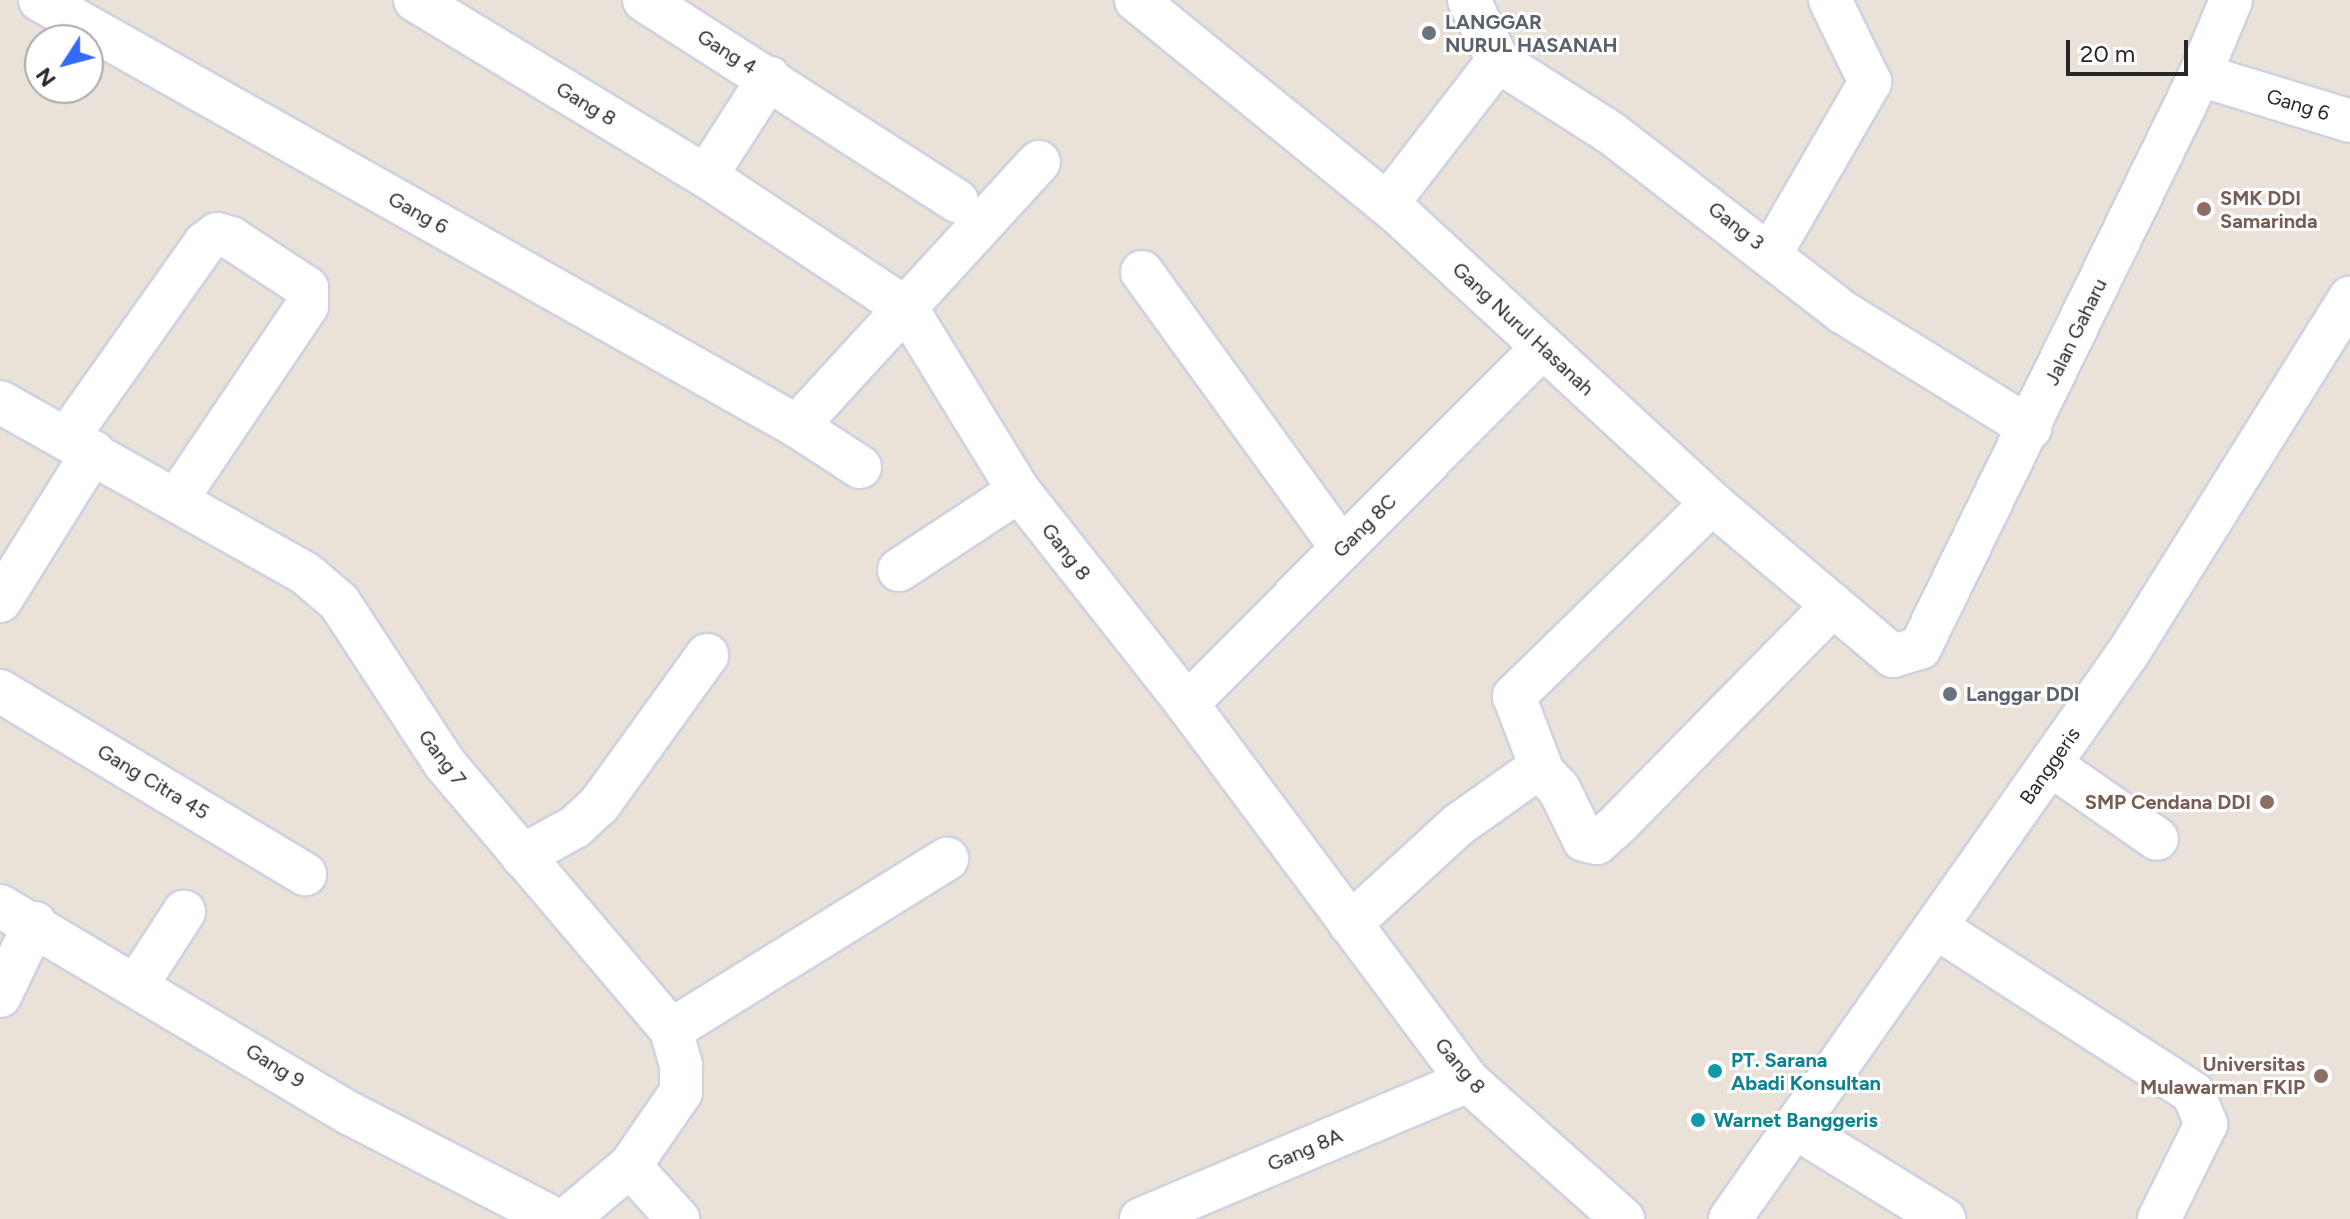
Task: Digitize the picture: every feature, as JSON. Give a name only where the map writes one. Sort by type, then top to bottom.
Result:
[{"type":"street","name":"Gang 6","points":[[40,0],[797,426],[860,467]]},
{"type":"street","name":"Gang 8","points":[[415,0],[706,176],[907,309],[1019,491],[1187,704],[1468,1081],[1623,1219]]},
{"type":"street","name":"Gang 4","points":[[644,0],[957,201]]},
{"type":"street","name":"Gang Nurul Hasanah","points":[[1136,0],[1387,204],[1712,503],[1893,656],[1908,655]]},
{"type":"street","points":[[1387,204],[1498,61],[1469,0]]},
{"type":"street","points":[[1771,253],[1870,82],[1830,0]]},
{"type":"street","name":"Jalan Gaharu","points":[[1908,655],[1920,648],[2030,428],[2200,75],[2231,0]]},
{"type":"street","name":"Gang 3","points":[[1498,61],[1611,133],[1771,253],[1844,313],[2030,428]]},
{"type":"street","name":"Gang 6","points":[[2200,75],[2350,121]]},
{"type":"street","points":[[706,176],[769,78]]},
{"type":"street","points":[[797,426],[1039,162]]},
{"type":"street","points":[[0,601],[80,445],[205,243],[217,234],[231,238],[307,288],[307,306],[177,499]]},
{"type":"street","points":[[1142,272],[1342,548]]},
{"type":"street","name":"Banggeris","points":[[1730,1219],[2128,653],[2350,298]]},
{"type":"street","name":"Gang 8C","points":[[1187,704],[1543,347]]},
{"type":"street","name":"Gang 7","points":[[0,402],[305,573],[339,602],[445,764],[671,1030],[681,1066],[681,1092],[630,1166]]},
{"type":"street","points":[[899,570],[1019,491]]},
{"type":"street","points":[[1712,503],[1514,696],[1543,772],[1559,789],[1584,840],[1597,843],[1833,605]]},
{"type":"street","points":[[522,856],[575,827],[599,805],[707,655]]},
{"type":"street","name":"Gang Citra 45","points":[[0,691],[305,874]]},
{"type":"street","points":[[2051,765],[2157,839]]},
{"type":"street","points":[[1350,924],[1458,825],[1530,774],[1543,772]]},
{"type":"street","points":[[671,1030],[947,859]]},
{"type":"street","points":[[138,983],[184,912]]},
{"type":"street","points":[[0,996],[18,915]]},
{"type":"street","name":"Gang 9","points":[[18,915],[138,983],[351,1114],[554,1219]]},
{"type":"street","points":[[1937,928],[2193,1093],[2206,1124],[2159,1219]]},
{"type":"street","name":"Gang 8A","points":[[1141,1219],[1468,1081]]},
{"type":"street","points":[[1796,1128],[1944,1219]]},
{"type":"street","points":[[567,1219],[630,1166],[678,1219]]},
{"type":"place","name":"LANGGAR NURUL HASANAH","points":[[1429,33]]},
{"type":"place","name":"SMK DDI Samarinda","points":[[2204,209]]},
{"type":"place","name":"Langgar DDI","points":[[1950,694]]},
{"type":"place","name":"SMP Cendana DDI","points":[[2267,802]]},
{"type":"place","name":"PT. Sarana Abadi Konsultan","points":[[1715,1071]]},
{"type":"place","name":"Universitas Mulawarman FKIP","points":[[2321,1076]]},
{"type":"place","name":"Warnet Banggeris","points":[[1698,1120]]}]
